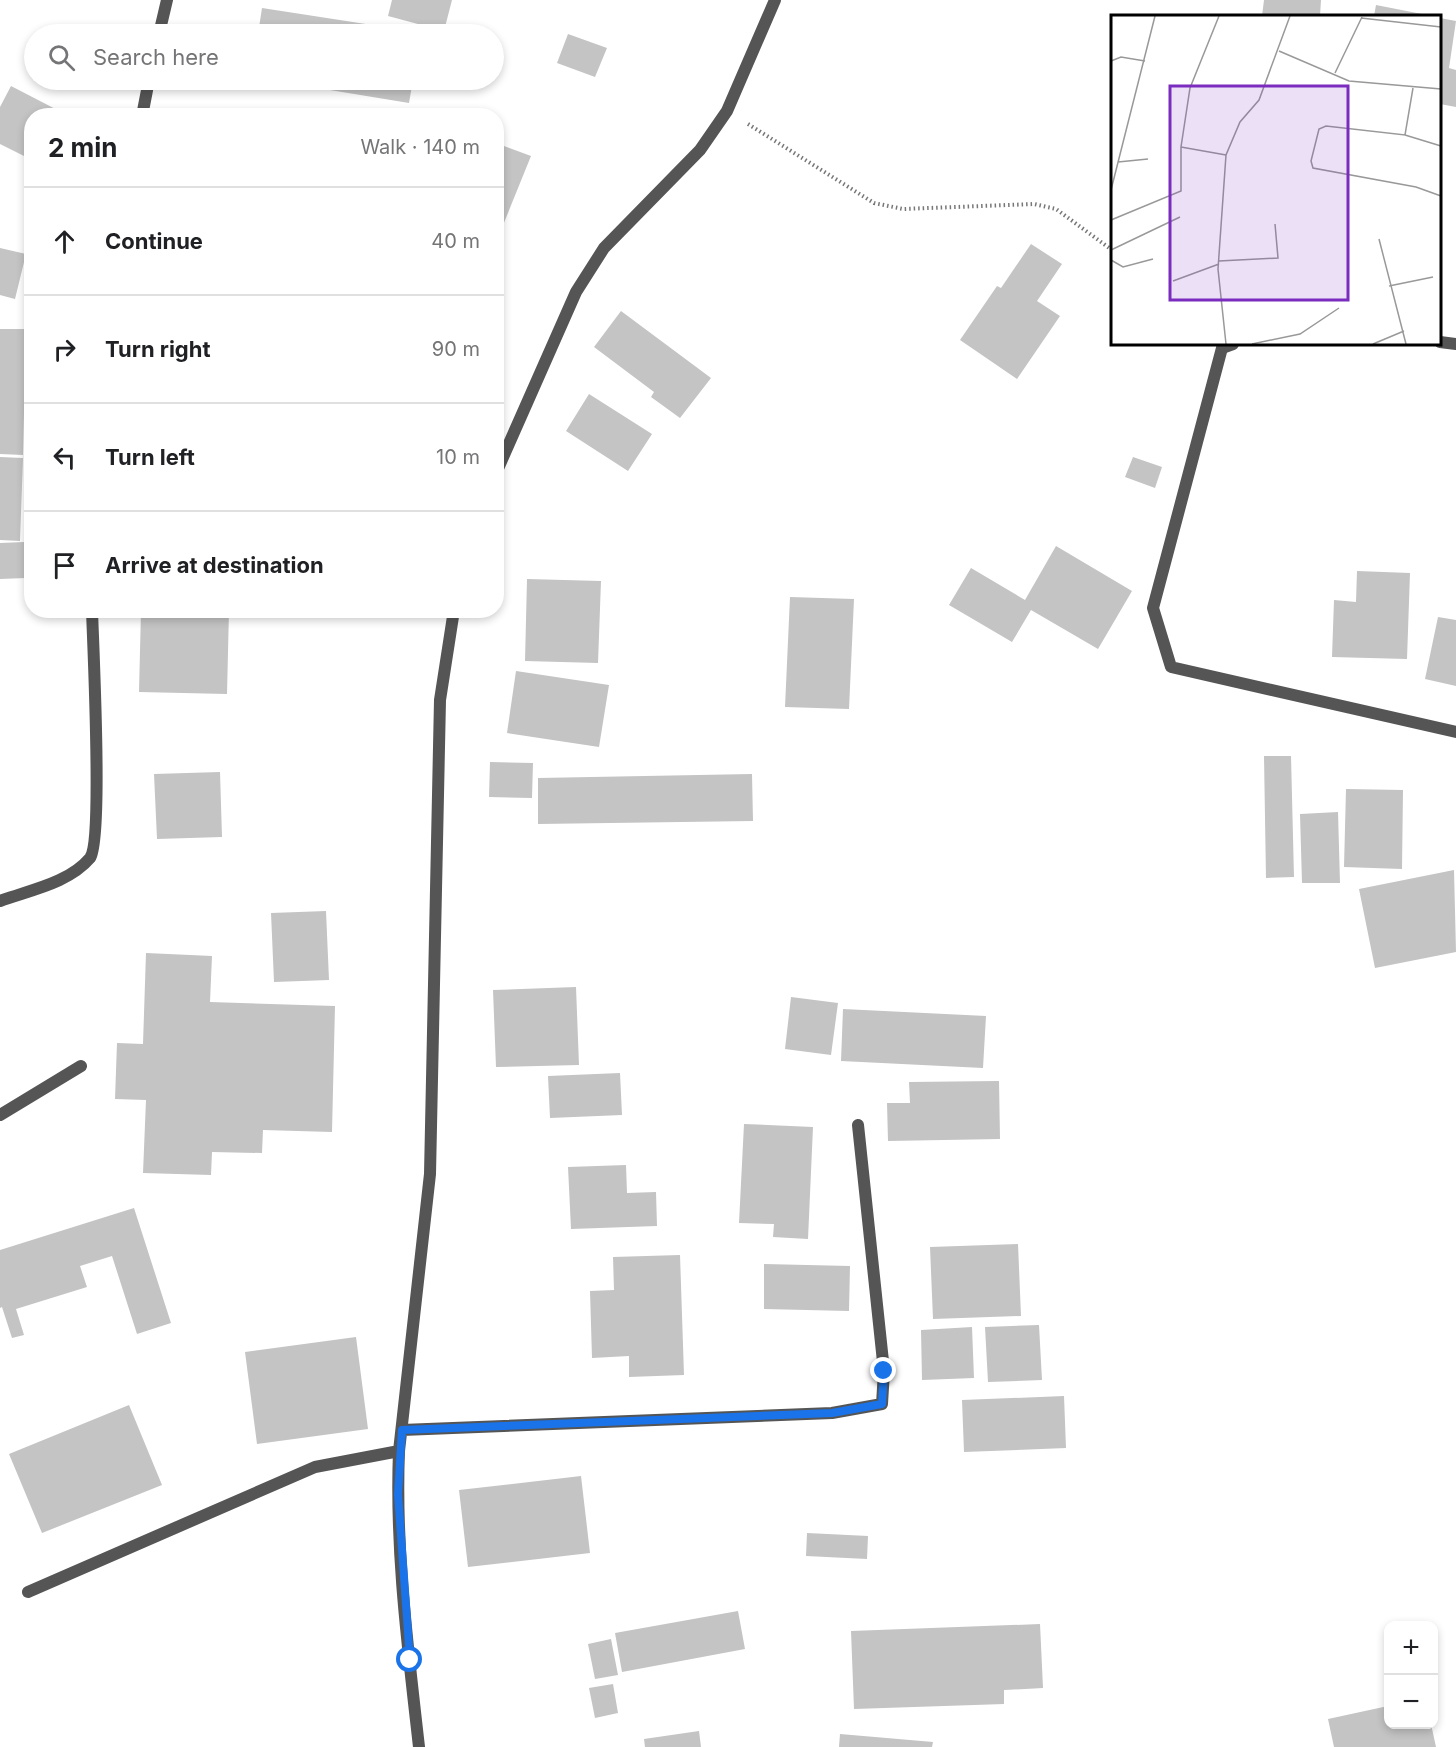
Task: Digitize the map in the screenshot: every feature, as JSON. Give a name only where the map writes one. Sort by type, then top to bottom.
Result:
[{"type":"street","points":[[161,24],[167,0]]},
{"type":"street","points":[[504,455],[576,292],[603,248],[700,150],[727,111],[775,0]]},
{"type":"street","points":[[144,108],[147,90]]},
{"type":"street","points":[[1441,342],[1456,344]]},
{"type":"street","points":[[1230,345],[1222,348],[1153,608],[1171,667],[1456,732]]},
{"type":"street","points":[[0,902],[75,873],[92,855],[97,819],[92,618]]},
{"type":"street","points":[[419,1747],[398,1494],[399,1451],[430,1174],[440,700],[453,618]]},
{"type":"street","points":[[0,1115],[81,1066]]},
{"type":"street","points":[[402,1430],[832,1413],[882,1404],[884,1371],[858,1125]]},
{"type":"street","points":[[28,1592],[315,1467],[399,1451]]},
{"type":"path","points":[[727,111],[874,203],[903,209],[1034,204],[1056,209],[1111,249]]},
{"type":"building","points":[[392,0],[452,0],[446,24],[418,24],[388,16]]},
{"type":"building","points":[[1264,0],[1321,0],[1320,15],[1262,15]]},
{"type":"building","points":[[1376,5],[1427,15],[1374,15]]},
{"type":"building","points":[[262,8],[366,24],[260,24]]},
{"type":"building","points":[[1441,18],[1456,21],[1449,68],[1456,70],[1456,107],[1441,104]]},
{"type":"building","points":[[568,34],[607,48],[595,77],[557,63]]},
{"type":"building","points":[[11,86],[54,108],[24,108],[24,156],[0,144],[0,107]]},
{"type":"building","points":[[330,90],[411,90],[409,103]]},
{"type":"building","points":[[504,146],[531,156],[504,223]]},
{"type":"building","points":[[1031,244],[1062,264],[1037,301],[1060,316],[1017,379],[960,340],[997,286],[1001,288]]},
{"type":"building","points":[[0,248],[24,254],[15,299],[0,295]]},
{"type":"building","points":[[621,311],[711,378],[680,418],[651,397],[654,392],[594,347]]},
{"type":"building","points":[[0,329],[24,329],[23,455],[0,454]]},
{"type":"building","points":[[589,394],[652,434],[628,471],[566,431]]},
{"type":"building","points":[[0,457],[23,458],[20,541],[0,540]]},
{"type":"building","points":[[1133,457],[1162,467],[1155,488],[1125,477]]},
{"type":"building","points":[[24,542],[24,578],[0,579],[0,543]]},
{"type":"building","points":[[1056,546],[1132,591],[1098,649],[1031,610],[1012,642],[949,605],[971,568],[1025,600]]},
{"type":"building","points":[[1357,571],[1410,573],[1407,659],[1332,657],[1334,600],[1356,602]]},
{"type":"building","points":[[527,579],[601,581],[598,663],[525,661]]},
{"type":"building","points":[[790,597],[854,599],[849,709],[785,707]]},
{"type":"building","points":[[1438,617],[1456,620],[1456,686],[1425,679]]},
{"type":"building","points":[[141,618],[229,618],[227,694],[139,692]]},
{"type":"building","points":[[516,671],[609,685],[599,747],[507,733]]},
{"type":"building","points":[[1264,756],[1291,756],[1294,877],[1266,878]]},
{"type":"building","points":[[490,762],[533,763],[532,798],[489,797]]},
{"type":"building","points":[[220,772],[222,837],[157,839],[154,774]]},
{"type":"building","points":[[752,774],[753,821],[538,824],[538,778]]},
{"type":"building","points":[[1346,789],[1403,790],[1402,869],[1344,867]]},
{"type":"building","points":[[1338,812],[1340,883],[1302,883],[1300,814]]},
{"type":"building","points":[[1454,870],[1456,952],[1375,968],[1359,889]]},
{"type":"building","points":[[326,911],[329,980],[274,982],[271,913]]},
{"type":"building","points":[[146,953],[212,956],[210,1002],[335,1006],[332,1132],[263,1130],[262,1153],[212,1152],[211,1175],[143,1173],[146,1100],[115,1099],[117,1043],[143,1044]]},
{"type":"building","points":[[576,987],[579,1065],[496,1067],[493,990]]},
{"type":"building","points":[[791,997],[838,1003],[831,1055],[785,1049]]},
{"type":"building","points":[[843,1009],[986,1016],[983,1068],[841,1061]]},
{"type":"building","points":[[620,1073],[622,1115],[550,1118],[548,1076]]},
{"type":"building","points":[[999,1081],[1000,1139],[888,1141],[887,1103],[910,1103],[909,1082]]},
{"type":"building","points":[[744,1124],[813,1127],[808,1239],[773,1237],[774,1224],[739,1223]]},
{"type":"building","points":[[626,1165],[627,1193],[656,1192],[657,1226],[571,1229],[568,1167]]},
{"type":"building","points":[[134,1208],[171,1323],[137,1334],[112,1256],[80,1266],[87,1287],[16,1309],[24,1335],[12,1338],[2,1307],[0,1308],[0,1250]]},
{"type":"building","points":[[1018,1244],[1021,1316],[933,1319],[930,1247]]},
{"type":"building","points":[[680,1255],[684,1375],[629,1377],[629,1356],[592,1358],[590,1291],[614,1290],[613,1257]]},
{"type":"building","points":[[764,1264],[850,1266],[849,1311],[764,1309]]},
{"type":"building","points":[[1039,1325],[1042,1380],[988,1382],[985,1327]]},
{"type":"building","points":[[972,1327],[974,1378],[922,1380],[921,1330]]},
{"type":"building","points":[[356,1337],[368,1429],[257,1444],[245,1352]]},
{"type":"building","points":[[1064,1396],[1066,1448],[964,1452],[962,1400]]},
{"type":"building","points":[[129,1405],[162,1485],[42,1533],[9,1454]]},
{"type":"building","points":[[581,1476],[590,1553],[468,1567],[459,1490]]},
{"type":"building","points":[[807,1533],[868,1536],[867,1559],[806,1556]]},
{"type":"building","points":[[738,1611],[745,1649],[622,1672],[615,1633]]},
{"type":"building","points":[[1040,1624],[1043,1688],[1004,1690],[1004,1704],[854,1709],[851,1631]]},
{"type":"building","points":[[611,1639],[618,1675],[595,1679],[588,1644]]},
{"type":"building","points":[[613,1684],[618,1713],[595,1718],[589,1688]]},
{"type":"building","points":[[1384,1707],[1384,1729],[1432,1729],[1436,1747],[1334,1747],[1328,1719]]},
{"type":"building","points":[[699,1731],[701,1747],[645,1747],[644,1739]]},
{"type":"building","points":[[840,1734],[933,1742],[932,1747],[839,1747]]},
{"type":"route","points":[[410,1660],[398,1494],[402,1430],[832,1413],[882,1404],[884,1371]]}]
